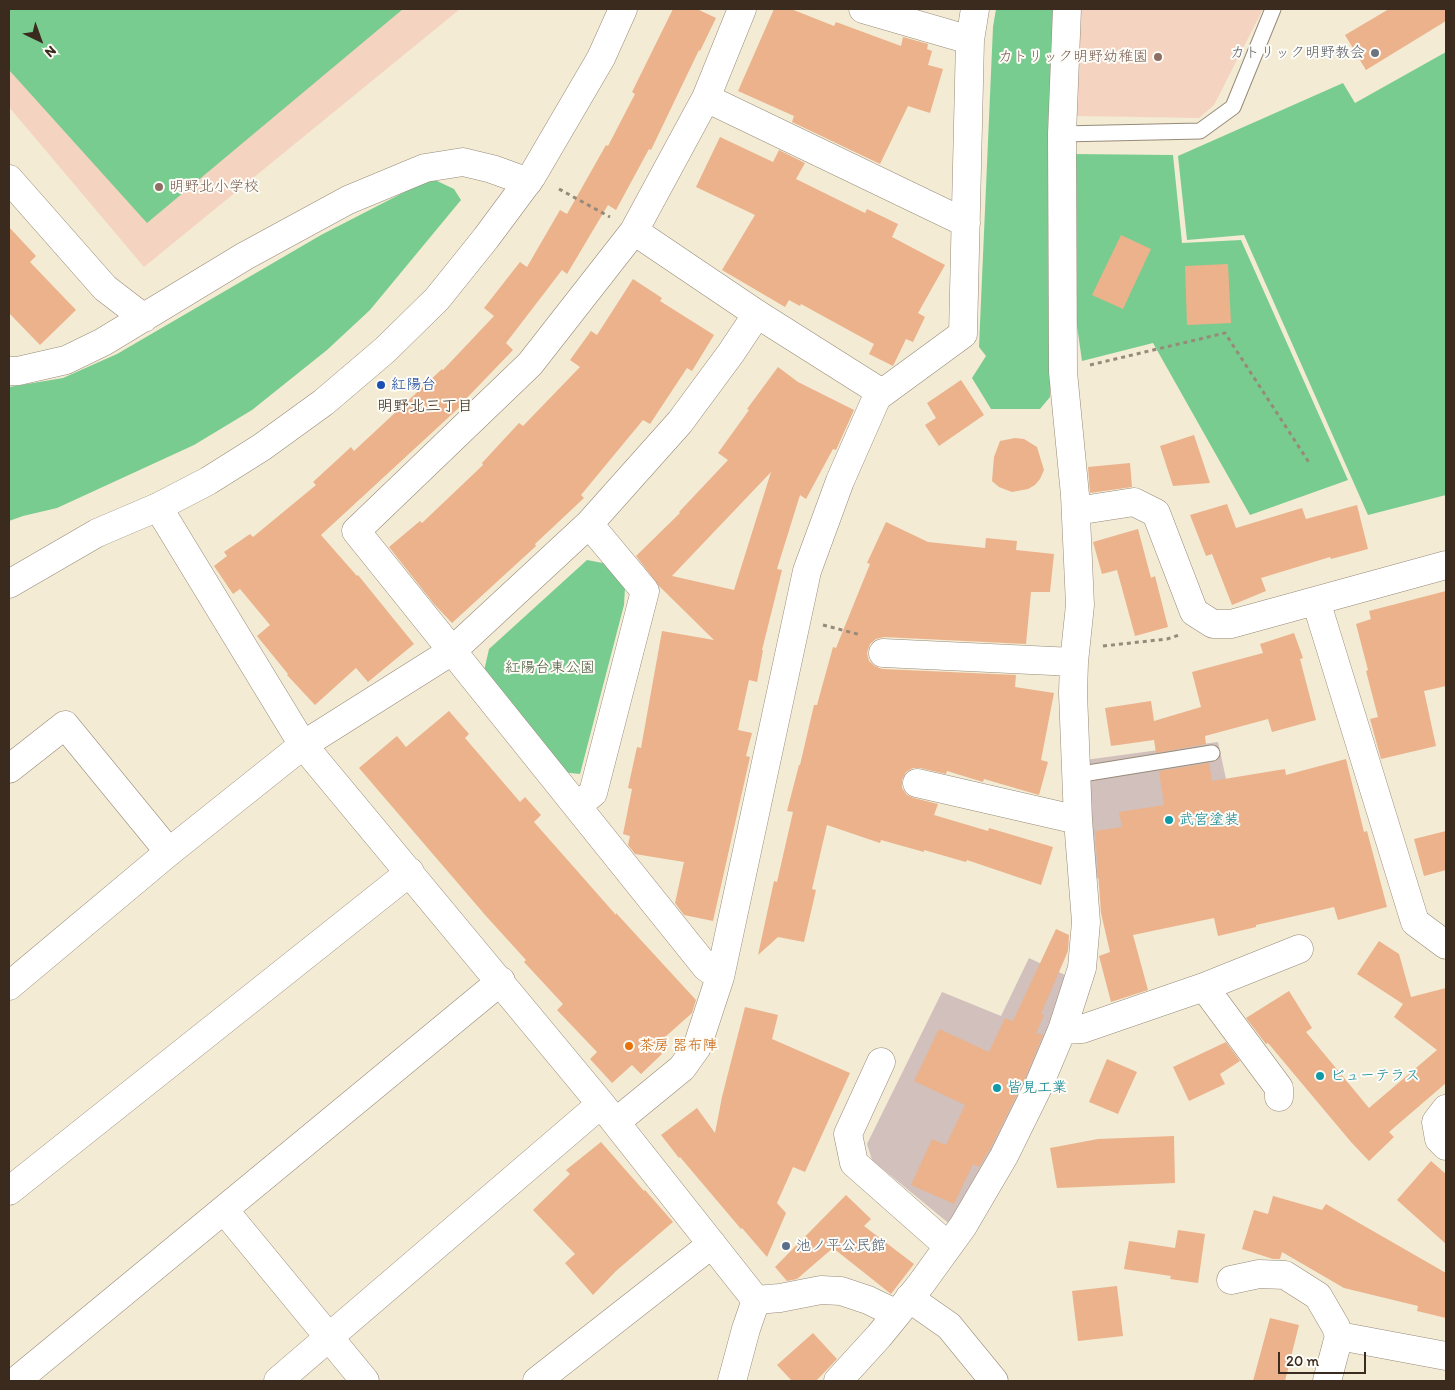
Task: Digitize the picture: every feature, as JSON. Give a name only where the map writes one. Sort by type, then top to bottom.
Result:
[{"type":"street","points":[[9,584],[97,532],[158,507],[208,481],[262,447],[324,402],[385,350],[437,299],[528,182],[601,58],[623,9]]},
{"type":"street","points":[[720,977],[706,967],[356,531],[530,364],[634,231],[706,98],[742,9]]},
{"type":"street","points":[[863,9],[970,40]]},
{"type":"street","points":[[278,1381],[609,1113],[682,1068],[697,1047],[720,977],[807,571],[840,482],[877,397],[963,334],[970,40],[975,9]]},
{"type":"street","points":[[838,1381],[879,1336],[963,1226],[1004,1156],[1038,1087],[1062,1030],[1082,968],[1086,922],[1078,820],[1073,693],[1080,605],[1076,511],[1063,372],[1062,134],[1067,9]]},
{"type":"street","points":[[706,98],[966,224]]},
{"type":"street","points":[[9,371],[18,371],[66,360],[103,342],[245,256],[348,200],[425,168],[463,162],[492,169],[528,182]]},
{"type":"street","points":[[9,178],[105,288],[144,318]]},
{"type":"street","points":[[634,231],[757,314],[882,393]]},
{"type":"street","points":[[9,986],[169,852],[304,745],[452,651],[589,524],[680,422],[757,314]]},
{"type":"street","points":[[1076,511],[1134,502],[1156,513],[1194,612],[1212,624],[1231,624],[1446,565]]},
{"type":"street","points":[[158,507],[304,745],[609,1113],[756,1300]]},
{"type":"street","points":[[577,806],[593,792],[645,591],[589,524]]},
{"type":"street","points":[[1316,600],[1415,922],[1446,945]]},
{"type":"street","points":[[876,645],[1075,656]]},
{"type":"street","points":[[9,768],[66,725],[169,852]]},
{"type":"street","points":[[917,783],[1078,820]]},
{"type":"street","points":[[9,1191],[410,872]]},
{"type":"street","points":[[1062,1030],[1082,1028],[1204,987],[1299,949]]},
{"type":"street","points":[[16,1381],[501,981]]},
{"type":"street","points":[[1204,987],[1279,1088],[1279,1097]]},
{"type":"street","points":[[881,1062],[848,1134],[854,1163],[948,1246]]},
{"type":"street","points":[[1446,1109],[1436,1122],[1439,1139],[1446,1146]]},
{"type":"street","points":[[224,1210],[365,1381]]},
{"type":"street","points":[[537,1381],[712,1244]]},
{"type":"street","points":[[1232,1280],[1259,1274],[1285,1276],[1318,1296],[1336,1327],[1339,1336],[1327,1381]]},
{"type":"street","points":[[756,1300],[780,1298],[821,1290],[841,1291],[868,1300],[903,1306],[949,1326],[994,1381]]},
{"type":"street","points":[[732,1381],[756,1300]]},
{"type":"street","points":[[1339,1336],[1446,1356]]},
{"type":"lane","points":[[1062,134],[1200,131],[1234,107],[1273,9]]},
{"type":"lane","points":[[1076,775],[1212,753]]},
{"type":"path","points":[[556,187],[634,231]]},
{"type":"path","points":[[1063,372],[1224,333],[1310,464]]},
{"type":"path","points":[[796,618],[876,645]]},
{"type":"path","points":[[1075,656],[1167,639],[1212,624]]},
{"type":"shaded area","name":"明野北小学校","points":[[9,9],[460,9],[144,267],[9,107]]},
{"type":"shaded area","name":"カトリック明野幼稚園","points":[[1079,9],[1263,9],[1214,105],[1199,118],[1076,116]]},
{"type":"shaded area","points":[[1218,742],[1242,853],[1089,880],[1085,760]]},
{"type":"shaded area","points":[[1029,958],[1065,975],[1049,1038],[986,1172],[952,1226],[872,1160],[867,1144],[942,992],[1001,1016]]},
{"type":"green space","name":"明野北小学校","points":[[9,9],[403,9],[147,223],[9,70]]},
{"type":"green space","points":[[996,9],[1054,9],[1050,397],[1040,409],[991,409],[972,378],[986,356],[979,347],[993,27]]},
{"type":"green space","points":[[1446,52],[1446,495],[1368,515],[1244,235],[1187,240],[1178,156],[1343,83],[1355,103]]},
{"type":"green space","points":[[1072,154],[1173,155],[1182,243],[1241,240],[1348,480],[1250,515],[1153,343],[1082,361],[1073,298]]},
{"type":"green space","points":[[435,180],[454,189],[461,200],[370,310],[327,350],[252,410],[194,445],[57,508],[9,521],[9,387],[63,378],[117,354],[321,235],[424,182]]},
{"type":"green space","name":"紅陽台東公園","points":[[587,560],[608,564],[625,588],[624,605],[580,774],[561,772],[484,671],[489,649]]},
{"type":"building","points":[[673,9],[697,9],[716,18],[651,150],[649,149],[616,210],[608,205],[567,274],[562,270],[506,343],[513,350],[463,404],[321,535],[358,575],[414,644],[368,682],[356,668],[315,705],[287,675],[257,636],[270,625],[240,589],[233,594],[214,566],[227,556],[224,552],[250,534],[253,537],[316,485],[313,482],[351,447],[354,451],[443,370],[494,316],[484,308],[520,262],[527,267],[560,210],[567,214],[606,145],[608,146],[635,94],[632,92]]},
{"type":"building","points":[[774,9],[791,9],[834,26],[836,22],[901,46],[903,37],[928,44],[927,49],[932,51],[928,65],[943,69],[930,113],[908,106],[880,164],[792,122],[794,116],[738,91]]},
{"type":"building","name":"カトリック明野教会","points":[[1389,9],[1446,9],[1446,21],[1366,70],[1345,35]]},
{"type":"building","points":[[720,137],[773,162],[779,150],[805,163],[796,179],[865,213],[867,209],[898,224],[892,237],[945,265],[918,313],[925,317],[913,342],[906,339],[893,366],[869,354],[874,344],[801,304],[800,306],[789,300],[785,307],[722,270],[755,215],[696,187]]},
{"type":"building","points":[[9,227],[36,256],[30,262],[76,310],[40,345],[9,313]]},
{"type":"building","points":[[1121,235],[1151,249],[1123,309],[1092,295]]},
{"type":"building","points":[[1228,264],[1231,323],[1187,325],[1185,266]]},
{"type":"building","points":[[633,279],[662,298],[660,301],[714,335],[692,371],[687,368],[650,424],[643,420],[581,495],[584,498],[535,544],[536,546],[452,623],[434,604],[389,547],[420,521],[422,523],[483,465],[482,463],[519,423],[523,426],[580,367],[570,360],[591,331],[597,335]]},
{"type":"building","points":[[778,367],[798,382],[854,410],[836,450],[833,449],[806,499],[800,495],[777,569],[782,570],[762,650],[757,682],[749,680],[738,730],[752,733],[746,756],[750,757],[713,921],[684,915],[675,903],[684,862],[635,854],[628,845],[630,836],[623,834],[632,789],[628,788],[637,747],[641,748],[662,631],[714,640],[659,586],[636,556],[680,513],[728,460],[718,453],[749,410],[747,409]],"holes":[[[771,472],[734,590],[672,576]]]},
{"type":"building","points":[[961,380],[984,415],[939,446],[925,425],[936,418],[927,403]]},
{"type":"building","points":[[1194,435],[1210,483],[1173,486],[1160,446]]},
{"type":"building","points":[[1015,438],[1024,439],[1037,447],[1044,470],[1035,485],[1028,489],[1012,492],[999,487],[992,481],[994,457],[1000,441]]},
{"type":"building","points":[[1130,463],[1132,487],[1090,493],[1088,467]]},
{"type":"building","points":[[1227,504],[1236,528],[1302,508],[1306,519],[1357,505],[1368,549],[1331,559],[1330,557],[1261,578],[1266,591],[1232,605],[1212,554],[1206,556],[1190,515]]},
{"type":"building","points":[[886,522],[928,542],[985,548],[986,538],[1017,541],[1016,550],[1054,554],[1050,592],[1031,592],[1026,644],[884,637],[876,639],[870,644],[867,653],[869,661],[882,669],[1016,675],[1015,687],[1054,693],[1041,760],[1048,762],[1039,795],[984,779],[983,782],[947,771],[946,774],[920,768],[913,768],[906,772],[902,780],[902,788],[907,795],[938,804],[934,815],[988,831],[989,828],[1053,847],[1041,885],[967,860],[966,862],[881,840],[880,843],[827,825],[812,889],[816,890],[804,942],[778,937],[758,955],[774,881],[777,882],[793,812],[787,811],[814,705],[817,705],[833,647],[836,648],[870,564],[867,563]]},
{"type":"building","points":[[1138,529],[1151,578],[1155,576],[1168,627],[1135,636],[1117,570],[1102,574],[1093,542]]},
{"type":"building","points":[[1446,591],[1446,686],[1424,691],[1436,746],[1381,759],[1370,719],[1378,717],[1356,624],[1371,619],[1369,611]]},
{"type":"building","points":[[1294,633],[1303,658],[1300,659],[1316,720],[1272,732],[1268,719],[1205,736],[1206,744],[1156,753],[1154,740],[1111,746],[1105,708],[1151,701],[1154,721],[1201,707],[1192,672],[1263,653],[1260,644]]},
{"type":"building","points":[[449,711],[469,734],[465,738],[520,802],[525,797],[541,815],[534,822],[616,915],[616,913],[696,1000],[692,1013],[655,1046],[662,1054],[641,1074],[632,1065],[612,1083],[590,1059],[597,1052],[557,1010],[563,1004],[524,962],[526,960],[359,768],[397,736],[406,747]]},
{"type":"building","points":[[1346,759],[1364,832],[1367,831],[1387,907],[1338,920],[1334,907],[1218,936],[1214,918],[1133,935],[1148,990],[1111,1002],[1099,956],[1110,952],[1101,913],[1095,831],[1122,827],[1119,812],[1164,805],[1159,771],[1209,763],[1212,781],[1285,769],[1286,775]]},
{"type":"building","points":[[1446,831],[1446,870],[1424,876],[1414,839]]},
{"type":"building","name":"皆見工業","points":[[1056,929],[1069,935],[1068,951],[1041,1014],[1044,1015],[1036,1033],[1043,1035],[1024,1081],[990,1149],[979,1167],[973,1164],[954,1204],[911,1185],[932,1139],[946,1145],[965,1105],[914,1081],[939,1029],[989,1052],[1005,1018],[1013,1021]]},
{"type":"building","points":[[1379,941],[1399,954],[1411,997],[1446,988],[1446,1083],[1389,1132],[1394,1137],[1369,1161],[1268,1043],[1266,1044],[1246,1018],[1289,991],[1312,1028],[1306,1032],[1369,1108],[1437,1050],[1394,1017],[1403,1004],[1357,974]]},
{"type":"building","points":[[745,1007],[778,1015],[772,1039],[850,1073],[805,1172],[793,1167],[777,1203],[786,1213],[767,1257],[661,1135],[697,1108],[715,1133],[722,1097]]},
{"type":"building","points":[[1226,1042],[1240,1061],[1220,1074],[1225,1084],[1189,1101],[1173,1067]]},
{"type":"building","points":[[1107,1059],[1137,1072],[1118,1114],[1089,1102]]},
{"type":"building","points":[[1174,1136],[1175,1183],[1057,1188],[1050,1148],[1098,1139]]},
{"type":"building","points":[[601,1142],[673,1222],[616,1271],[593,1295],[565,1263],[575,1254],[533,1210],[570,1174],[566,1170]]},
{"type":"building","points":[[1431,1161],[1446,1174],[1446,1244],[1397,1200]]},
{"type":"building","points":[[846,1195],[871,1219],[864,1226],[914,1264],[891,1294],[833,1248],[797,1279],[787,1281],[775,1267]]},
{"type":"building","points":[[1273,1196],[1322,1210],[1326,1204],[1446,1273],[1446,1318],[1417,1311],[1418,1306],[1344,1288],[1282,1252],[1280,1259],[1273,1259],[1242,1249],[1254,1210],[1268,1214]]},
{"type":"building","points":[[1178,1230],[1205,1234],[1198,1283],[1170,1279],[1171,1276],[1124,1269],[1129,1241],[1175,1248]]},
{"type":"building","points":[[1117,1286],[1123,1336],[1078,1341],[1072,1291]]},
{"type":"building","points":[[1270,1318],[1299,1325],[1285,1381],[1253,1381]]},
{"type":"building","points":[[813,1333],[837,1359],[816,1381],[792,1381],[777,1365]]},
{"type":"place","name":"カトリック明野教会","points":[[1375,53]]},
{"type":"place","name":"カトリック明野幼稚園","points":[[1158,57]]},
{"type":"place","name":"明野北小学校","points":[[159,187]]},
{"type":"place","name":"紅陽台","points":[[381,385]]},
{"type":"place","name":"武宮塗装","points":[[1169,820]]},
{"type":"place","name":"茶房 器布陣","points":[[629,1046]]},
{"type":"place","name":"ビューテラス","points":[[1320,1076]]},
{"type":"place","name":"皆見工業","points":[[997,1088]]},
{"type":"place","name":"池ノ平公民館","points":[[786,1246]]},
{"type":"district","name":"明野北三丁目","points":[[425,407]]}]
